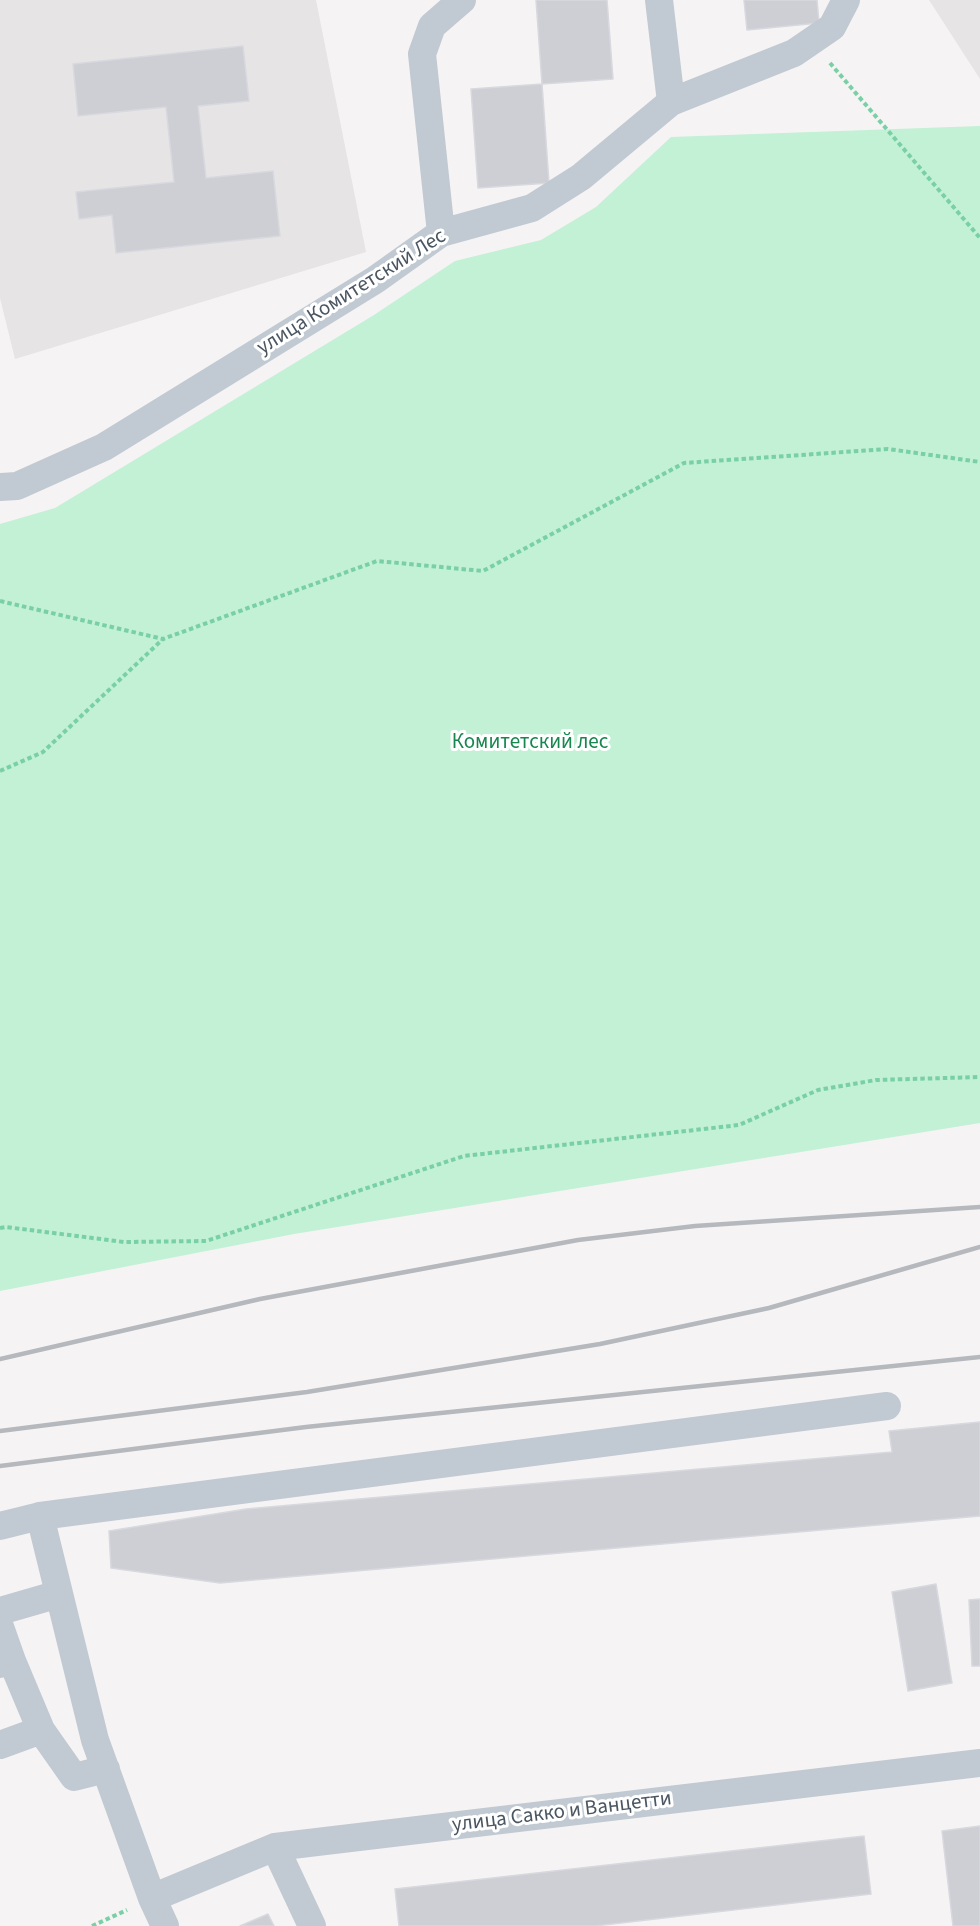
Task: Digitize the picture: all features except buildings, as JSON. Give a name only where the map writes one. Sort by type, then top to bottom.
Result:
[{"type":"street","points":[[441,233],[422,54],[432,26],[462,0]]},
{"type":"street","points":[[659,0],[671,102]]},
{"type":"street","name":"улица Комитетский Лес","points":[[0,487],[17,486],[104,447],[375,280],[441,233],[532,208],[581,177],[671,102],[794,53],[832,27],[846,0]]},
{"type":"street","points":[[0,1526],[40,1516],[887,1406]]},
{"type":"street","points":[[40,1516],[95,1740],[152,1898],[165,1926]]},
{"type":"street","points":[[0,1611],[59,1594]]},
{"type":"street","points":[[0,1627],[6,1662],[41,1730],[74,1777],[106,1768]]},
{"type":"street","points":[[0,1745],[41,1730]]},
{"type":"street","name":"улица Сакко и Ванцетти","points":[[152,1898],[275,1847],[980,1763]]},
{"type":"street","points":[[275,1847],[312,1926]]},
{"type":"path","points":[[811,41],[980,238]]},
{"type":"path","points":[[0,771],[43,752],[163,639],[377,561],[483,571],[684,463],[888,449],[980,462]]},
{"type":"path","points":[[0,601],[163,639]]},
{"type":"path","points":[[0,1228],[124,1242],[206,1241],[464,1156],[740,1125],[818,1090],[876,1080],[980,1077]]},
{"type":"path","points":[[92,1926],[152,1898]]},
{"type":"shaded area","points":[[0,0],[316,0],[366,252],[15,359],[0,298]]},
{"type":"shaded area","points":[[929,0],[980,0],[980,79]]},
{"type":"green space","name":"Комитетский лес","points":[[980,126],[980,1123],[294,1234],[0,1291],[0,524],[55,508],[374,315],[455,261],[541,240],[596,207],[671,137]]},
{"type":"railway","points":[[0,1359],[260,1299],[578,1240],[695,1226],[980,1207]]},
{"type":"railway","points":[[0,1431],[307,1392],[600,1344],[769,1308],[980,1247]]},
{"type":"railway","points":[[0,1466],[306,1427],[980,1357]]}]
